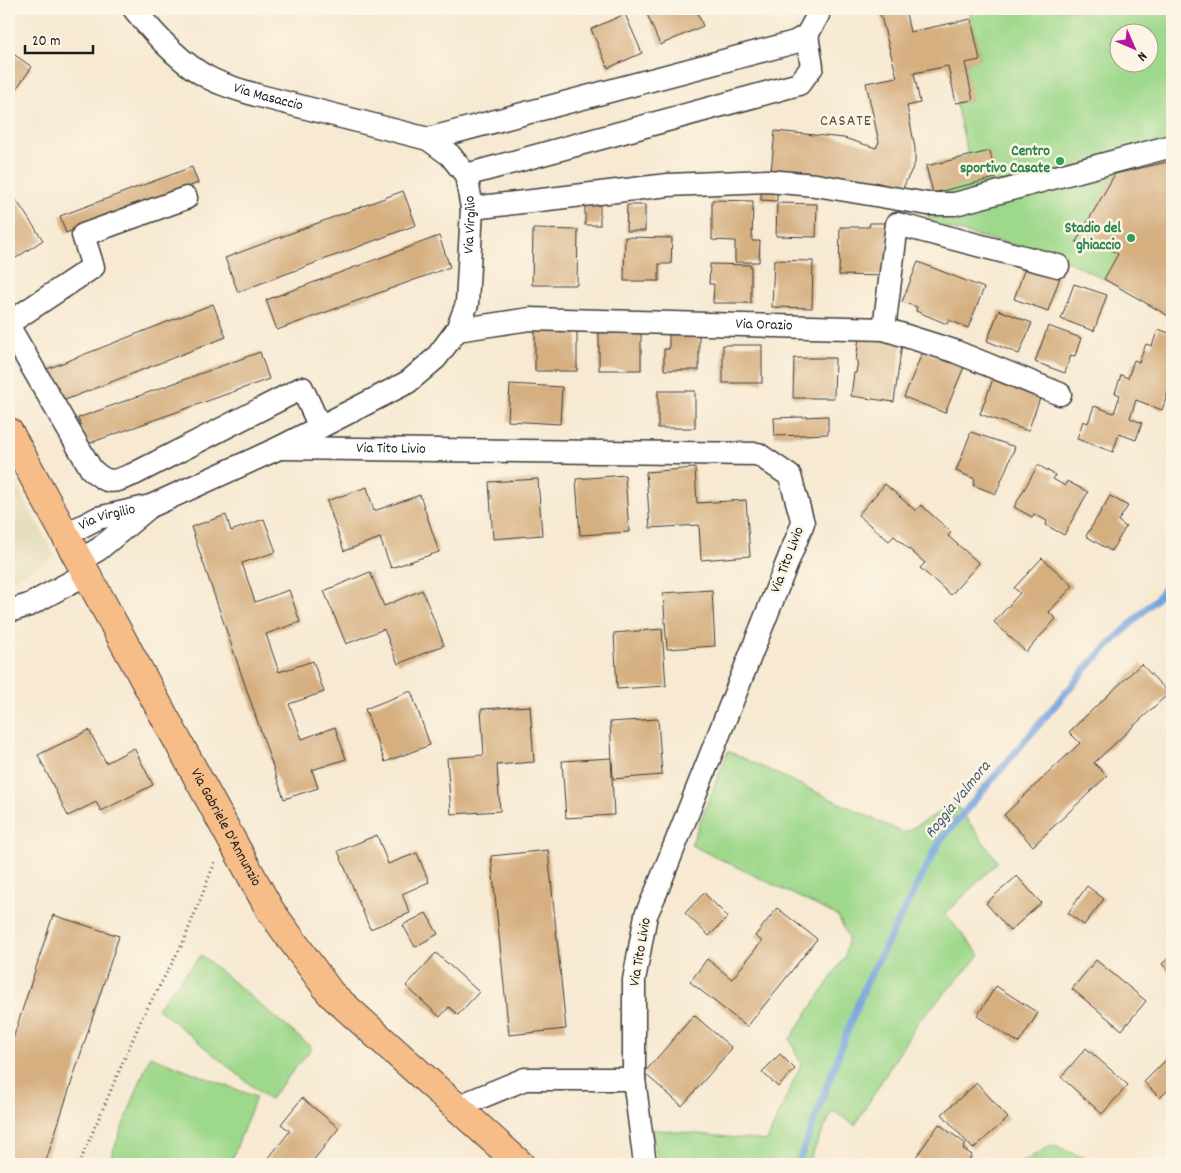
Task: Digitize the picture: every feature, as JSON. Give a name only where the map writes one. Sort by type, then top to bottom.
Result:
[{"type":"main road","name":"Via Gabriele D'Annunzio","points":[[9,432],[270,910],[331,994],[520,1164]]},
{"type":"street","name":"Via Masaccio","points":[[134,9],[166,45],[188,64],[207,77],[228,87],[428,139]]},
{"type":"street","points":[[428,139],[795,42],[807,35],[818,15],[817,9]]},
{"type":"street","points":[[466,175],[799,84],[812,67],[807,35]]},
{"type":"street","name":"Via Virgilio","points":[[65,535],[98,518],[151,506],[279,448],[408,382],[436,358],[457,330],[467,304],[472,208],[466,175],[450,155],[428,139]]},
{"type":"street","points":[[472,208],[668,185],[767,181],[816,185],[928,204],[955,204],[1172,146]]},
{"type":"street","points":[[186,198],[83,236],[93,267],[9,325],[91,470],[101,479],[113,482],[134,474],[302,388],[320,427]]},
{"type":"street","points":[[884,329],[897,224],[1058,266]]},
{"type":"street","name":"Via Orazio","points":[[457,330],[530,319],[884,329],[954,351],[1060,394]]},
{"type":"street","name":"Via Tito Livio","points":[[279,448],[758,454],[790,476],[803,523],[646,915],[634,980],[634,1079],[645,1164]]},
{"type":"street","name":"Via Virgilio","points":[[9,611],[29,605],[82,568],[99,549],[151,506]]},
{"type":"street","points":[[456,1107],[525,1079],[634,1079]]},
{"type":"path","points":[[79,1164],[142,1018],[183,943],[227,832]]},
{"type":"shaded area","points":[[9,471],[55,556],[9,582]]},
{"type":"green space","name":"Centro sportivo Casate","points":[[969,9],[1172,9],[1172,318],[1104,279],[1056,256],[927,223],[933,193],[926,166],[968,156],[956,103],[972,100],[965,63],[980,59]]},
{"type":"green space","points":[[728,751],[904,833],[955,803],[998,862],[945,914],[980,955],[918,1022],[855,1125],[833,1111],[807,1164],[659,1164],[651,1129],[767,1141],[801,1064],[790,1039],[845,957],[848,937],[838,916],[691,845]]},
{"type":"green space","points":[[201,955],[312,1048],[269,1100],[157,1008]]},
{"type":"green space","points":[[150,1056],[256,1097],[230,1164],[108,1164]]},
{"type":"green space","points":[[1052,1145],[1100,1164],[1019,1164]]},
{"type":"building","points":[[653,9],[696,9],[703,26],[660,45],[647,14],[654,11]]},
{"type":"building","points":[[879,9],[905,9],[910,32],[971,19],[980,60],[965,63],[973,100],[956,103],[948,66],[914,73],[920,103],[907,106],[915,148],[915,163],[902,190],[876,182],[874,187],[839,177],[839,179],[771,172],[775,131],[844,138],[876,148],[879,142],[866,83],[897,77]]},
{"type":"building","points":[[625,14],[642,53],[608,68],[591,29]]},
{"type":"building","points":[[9,51],[32,67],[9,99]]},
{"type":"building","points":[[990,151],[996,178],[933,193],[926,166]]},
{"type":"building","name":"Stadio del ghiaccio","points":[[1172,161],[1172,318],[1104,279],[1118,254],[1099,243],[1094,252],[1076,242],[1115,174]]},
{"type":"building","points":[[192,167],[198,183],[66,233],[60,216]]},
{"type":"building","points":[[761,189],[777,189],[777,201],[761,200]]},
{"type":"building","points":[[9,191],[43,240],[10,262],[9,260]]},
{"type":"building","points":[[403,191],[416,225],[238,292],[225,258]]},
{"type":"building","points":[[712,200],[753,201],[752,241],[760,241],[759,262],[735,262],[735,241],[712,240]]},
{"type":"building","points":[[777,203],[817,204],[816,237],[776,236]]},
{"type":"building","points":[[585,205],[600,205],[600,225],[585,225]]},
{"type":"building","points":[[627,205],[645,205],[645,231],[626,231]]},
{"type":"building","points":[[870,223],[888,223],[887,276],[839,275],[840,227],[869,227]]},
{"type":"building","points":[[533,229],[578,230],[577,285],[532,285]]},
{"type":"building","points":[[439,236],[450,267],[277,330],[266,300]]},
{"type":"building","points":[[625,237],[672,238],[671,264],[659,264],[659,281],[624,281]]},
{"type":"building","points":[[774,260],[813,261],[812,308],[772,307]]},
{"type":"building","points":[[918,262],[984,288],[968,328],[949,320],[947,324],[916,311],[917,307],[902,302]]},
{"type":"building","points":[[710,264],[751,265],[751,303],[713,303],[714,284],[709,284]]},
{"type":"building","points":[[1026,265],[1060,277],[1048,311],[1014,299]]},
{"type":"building","points":[[1074,284],[1107,295],[1094,331],[1061,319]]},
{"type":"building","points":[[213,304],[226,337],[55,404],[42,371]]},
{"type":"building","points":[[999,310],[1032,323],[1019,354],[987,341]]},
{"type":"building","points":[[535,325],[577,325],[577,371],[535,371]]},
{"type":"building","points":[[1048,326],[1081,338],[1075,356],[1071,355],[1065,373],[1035,362]]},
{"type":"building","points":[[1158,329],[1172,334],[1172,393],[1168,392],[1162,410],[1136,400],[1130,418],[1142,423],[1136,440],[1119,434],[1113,452],[1077,439],[1083,421],[1088,423],[1094,406],[1114,413],[1120,395],[1115,393],[1121,375],[1128,378],[1134,360],[1139,362],[1146,344],[1152,346]]},
{"type":"building","points":[[599,332],[641,332],[641,370],[599,370]]},
{"type":"building","points":[[669,332],[699,332],[699,370],[664,370],[664,349],[669,349]]},
{"type":"building","points":[[859,337],[902,343],[894,402],[851,396],[854,373],[856,373],[858,361],[856,361]]},
{"type":"building","points":[[723,345],[762,345],[762,383],[723,383]]},
{"type":"building","points":[[923,351],[964,367],[945,413],[904,397]]},
{"type":"building","points":[[260,352],[269,379],[87,444],[78,418]]},
{"type":"building","points":[[794,358],[835,358],[834,398],[793,398]]},
{"type":"building","points":[[994,376],[1042,393],[1028,431],[980,414]]},
{"type":"building","points":[[510,384],[562,387],[560,424],[508,421]]},
{"type":"building","points":[[658,391],[695,391],[695,428],[658,428]]},
{"type":"building","points":[[828,416],[828,434],[775,436],[774,418]]},
{"type":"building","points":[[971,432],[1015,447],[996,494],[973,485],[975,479],[956,471]]},
{"type":"building","points":[[1038,465],[1055,475],[1053,479],[1065,486],[1067,481],[1088,492],[1064,535],[1046,525],[1047,521],[1034,514],[1032,517],[1014,507]]},
{"type":"building","points":[[695,468],[697,503],[746,500],[750,556],[701,560],[699,525],[650,528],[646,472]]},
{"type":"building","points":[[625,475],[629,532],[580,535],[576,479]]},
{"type":"building","points":[[538,479],[542,535],[493,539],[489,482]]},
{"type":"building","points":[[885,484],[916,511],[921,505],[951,532],[948,536],[979,563],[951,595],[920,568],[925,563],[894,536],[889,541],[858,515]]},
{"type":"building","points":[[367,487],[374,511],[420,495],[439,552],[391,568],[380,538],[344,551],[327,501]]},
{"type":"building","points":[[1110,496],[1128,506],[1118,521],[1126,527],[1111,551],[1086,536]]},
{"type":"building","points":[[226,515],[231,531],[264,519],[276,552],[242,563],[255,602],[289,590],[300,622],[266,634],[279,672],[313,661],[324,692],[289,704],[302,739],[335,727],[346,759],[312,770],[318,788],[284,799],[191,527]]},
{"type":"building","points":[[1042,558],[1073,586],[1049,612],[1056,619],[1026,652],[994,622],[1020,593],[1014,588]]},
{"type":"building","points":[[370,572],[384,606],[422,590],[444,645],[398,664],[384,629],[346,644],[324,591]]},
{"type":"building","points":[[712,590],[715,646],[667,649],[663,593]]},
{"type":"building","points":[[662,629],[666,686],[617,689],[614,633]]},
{"type":"building","points":[[1141,664],[1169,693],[1094,763],[1107,776],[1033,846],[1004,815],[1080,743],[1069,732]]},
{"type":"building","points":[[411,691],[430,745],[385,762],[365,709]]},
{"type":"building","points":[[530,706],[534,762],[497,765],[500,811],[451,814],[447,758],[484,755],[481,709]]},
{"type":"building","points":[[658,719],[662,775],[613,779],[610,722]]},
{"type":"building","points":[[89,730],[106,763],[134,748],[153,785],[101,811],[96,802],[68,816],[38,755]]},
{"type":"building","points":[[611,758],[614,815],[566,818],[562,761]]},
{"type":"building","points":[[377,835],[388,864],[417,853],[429,882],[402,894],[410,913],[370,929],[338,851]]},
{"type":"building","points":[[548,850],[566,1029],[509,1035],[491,856]]},
{"type":"building","points":[[1017,876],[1041,903],[1010,931],[986,903]]},
{"type":"building","points":[[1087,886],[1104,899],[1084,925],[1068,913]]},
{"type":"building","points":[[704,893],[728,917],[709,936],[685,913]]},
{"type":"building","points":[[777,908],[817,939],[747,1027],[690,982],[707,959],[732,979],[762,941],[755,936]]},
{"type":"building","points":[[426,913],[438,934],[415,947],[403,925]]},
{"type":"building","points":[[53,915],[119,936],[45,1164],[18,1164],[9,1161],[9,1051]]},
{"type":"building","points":[[436,953],[479,992],[458,1015],[449,1007],[440,1017],[406,986]]},
{"type":"building","points":[[1172,955],[1172,975],[1162,964]]},
{"type":"building","points":[[1096,960],[1146,1001],[1122,1030],[1072,989]]},
{"type":"building","points":[[996,986],[1038,1013],[1019,1043],[977,1016]]},
{"type":"building","points":[[694,1015],[732,1048],[682,1106],[644,1073]]},
{"type":"building","points":[[1086,1048],[1128,1085],[1102,1114],[1061,1077]]},
{"type":"building","points":[[780,1054],[795,1069],[778,1087],[762,1072]]},
{"type":"building","points":[[1172,1054],[1172,1086],[1160,1098],[1144,1082]]},
{"type":"building","points":[[977,1083],[1008,1118],[973,1149],[942,1114]]},
{"type":"building","points":[[302,1098],[339,1128],[312,1162],[315,1164],[264,1164],[290,1131],[281,1124]]},
{"type":"building","points":[[939,1124],[966,1144],[963,1149],[972,1155],[966,1164],[927,1164],[916,1157]]},
{"type":"waterway","name":"Roggia Valmora","points":[[798,1164],[866,984],[940,841],[1091,663],[1156,599],[1172,580]]},
{"type":"place","name":"Centro sportivo Casate","points":[[1060,161]]},
{"type":"place","name":"Stadio del ghiaccio","points":[[1131,238]]},
{"type":"district","name":"CASATE","points":[[846,121]]}]
